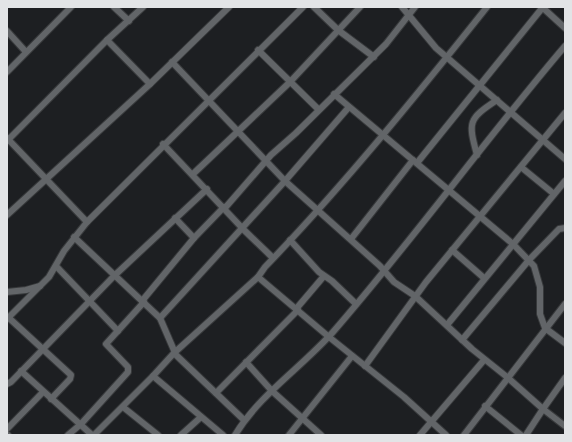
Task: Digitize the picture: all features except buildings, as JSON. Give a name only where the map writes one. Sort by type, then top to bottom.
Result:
[{"type":"street","points":[[7,72],[70,7]]},
{"type":"street","points":[[114,7],[129,21]]},
{"type":"street","points":[[87,222],[8,140],[107,40],[143,7]]},
{"type":"street","points":[[219,7],[224,12]]},
{"type":"street","points":[[7,215],[47,180],[150,84],[229,7]]},
{"type":"street","points":[[51,399],[70,379],[71,375],[8,319],[40,286],[56,266],[74,237],[87,222],[163,144],[303,7]]},
{"type":"street","points":[[314,7],[338,30],[374,58]]},
{"type":"street","points":[[193,174],[290,82],[360,7]]},
{"type":"street","points":[[402,7],[408,16],[447,58],[565,159]]},
{"type":"street","points":[[68,435],[128,372],[128,367],[106,344],[194,238],[271,155],[296,133],[318,109],[374,58],[415,7]]},
{"type":"street","points":[[21,372],[93,435],[124,407],[174,353],[258,277],[382,135],[447,58],[487,7]]},
{"type":"street","points":[[351,239],[543,7],[565,28]]},
{"type":"street","points":[[7,31],[26,52]]},
{"type":"street","points":[[107,40],[150,84]]},
{"type":"street","points":[[235,435],[244,420],[328,337],[384,271],[565,46]]},
{"type":"street","points":[[258,50],[318,109]]},
{"type":"street","points":[[172,62],[285,181],[351,239],[394,282],[415,296],[484,360],[508,377],[565,426]]},
{"type":"street","points":[[334,94],[513,244],[529,260],[538,277],[540,288],[540,314],[545,328],[565,343]]},
{"type":"street","points":[[477,155],[472,134],[472,125],[479,112],[497,100]]},
{"type":"street","points":[[160,318],[285,181],[349,107]]},
{"type":"street","points":[[365,366],[415,296],[565,113]]},
{"type":"street","points":[[163,144],[273,258]]},
{"type":"street","points":[[521,167],[554,194]]},
{"type":"street","points":[[447,325],[565,181]]},
{"type":"street","points":[[7,384],[12,382],[114,276],[207,188]]},
{"type":"street","points":[[175,218],[194,238]]},
{"type":"street","points":[[462,340],[529,260],[559,229],[565,228]]},
{"type":"street","points":[[74,237],[160,318],[174,353],[244,420]]},
{"type":"street","points":[[290,240],[324,276],[332,281],[356,304]]},
{"type":"street","points":[[452,250],[484,278]]},
{"type":"street","points":[[56,266],[91,300],[118,330]]},
{"type":"street","points":[[216,393],[297,309],[324,276]]},
{"type":"street","points":[[258,277],[328,337],[432,421],[446,435]]},
{"type":"street","points":[[7,292],[26,290],[40,286]]},
{"type":"street","points":[[464,435],[484,406],[565,304]]},
{"type":"street","points":[[289,435],[352,356]]},
{"type":"street","points":[[420,435],[484,360]]},
{"type":"street","points":[[246,362],[272,391],[321,435]]},
{"type":"street","points":[[153,376],[223,435]]},
{"type":"street","points":[[526,435],[565,378]]},
{"type":"street","points":[[7,429],[43,392]]},
{"type":"street","points":[[484,406],[521,435]]},
{"type":"street","points":[[124,407],[158,435]]},
{"type":"street","points":[[181,435],[202,417]]}]
